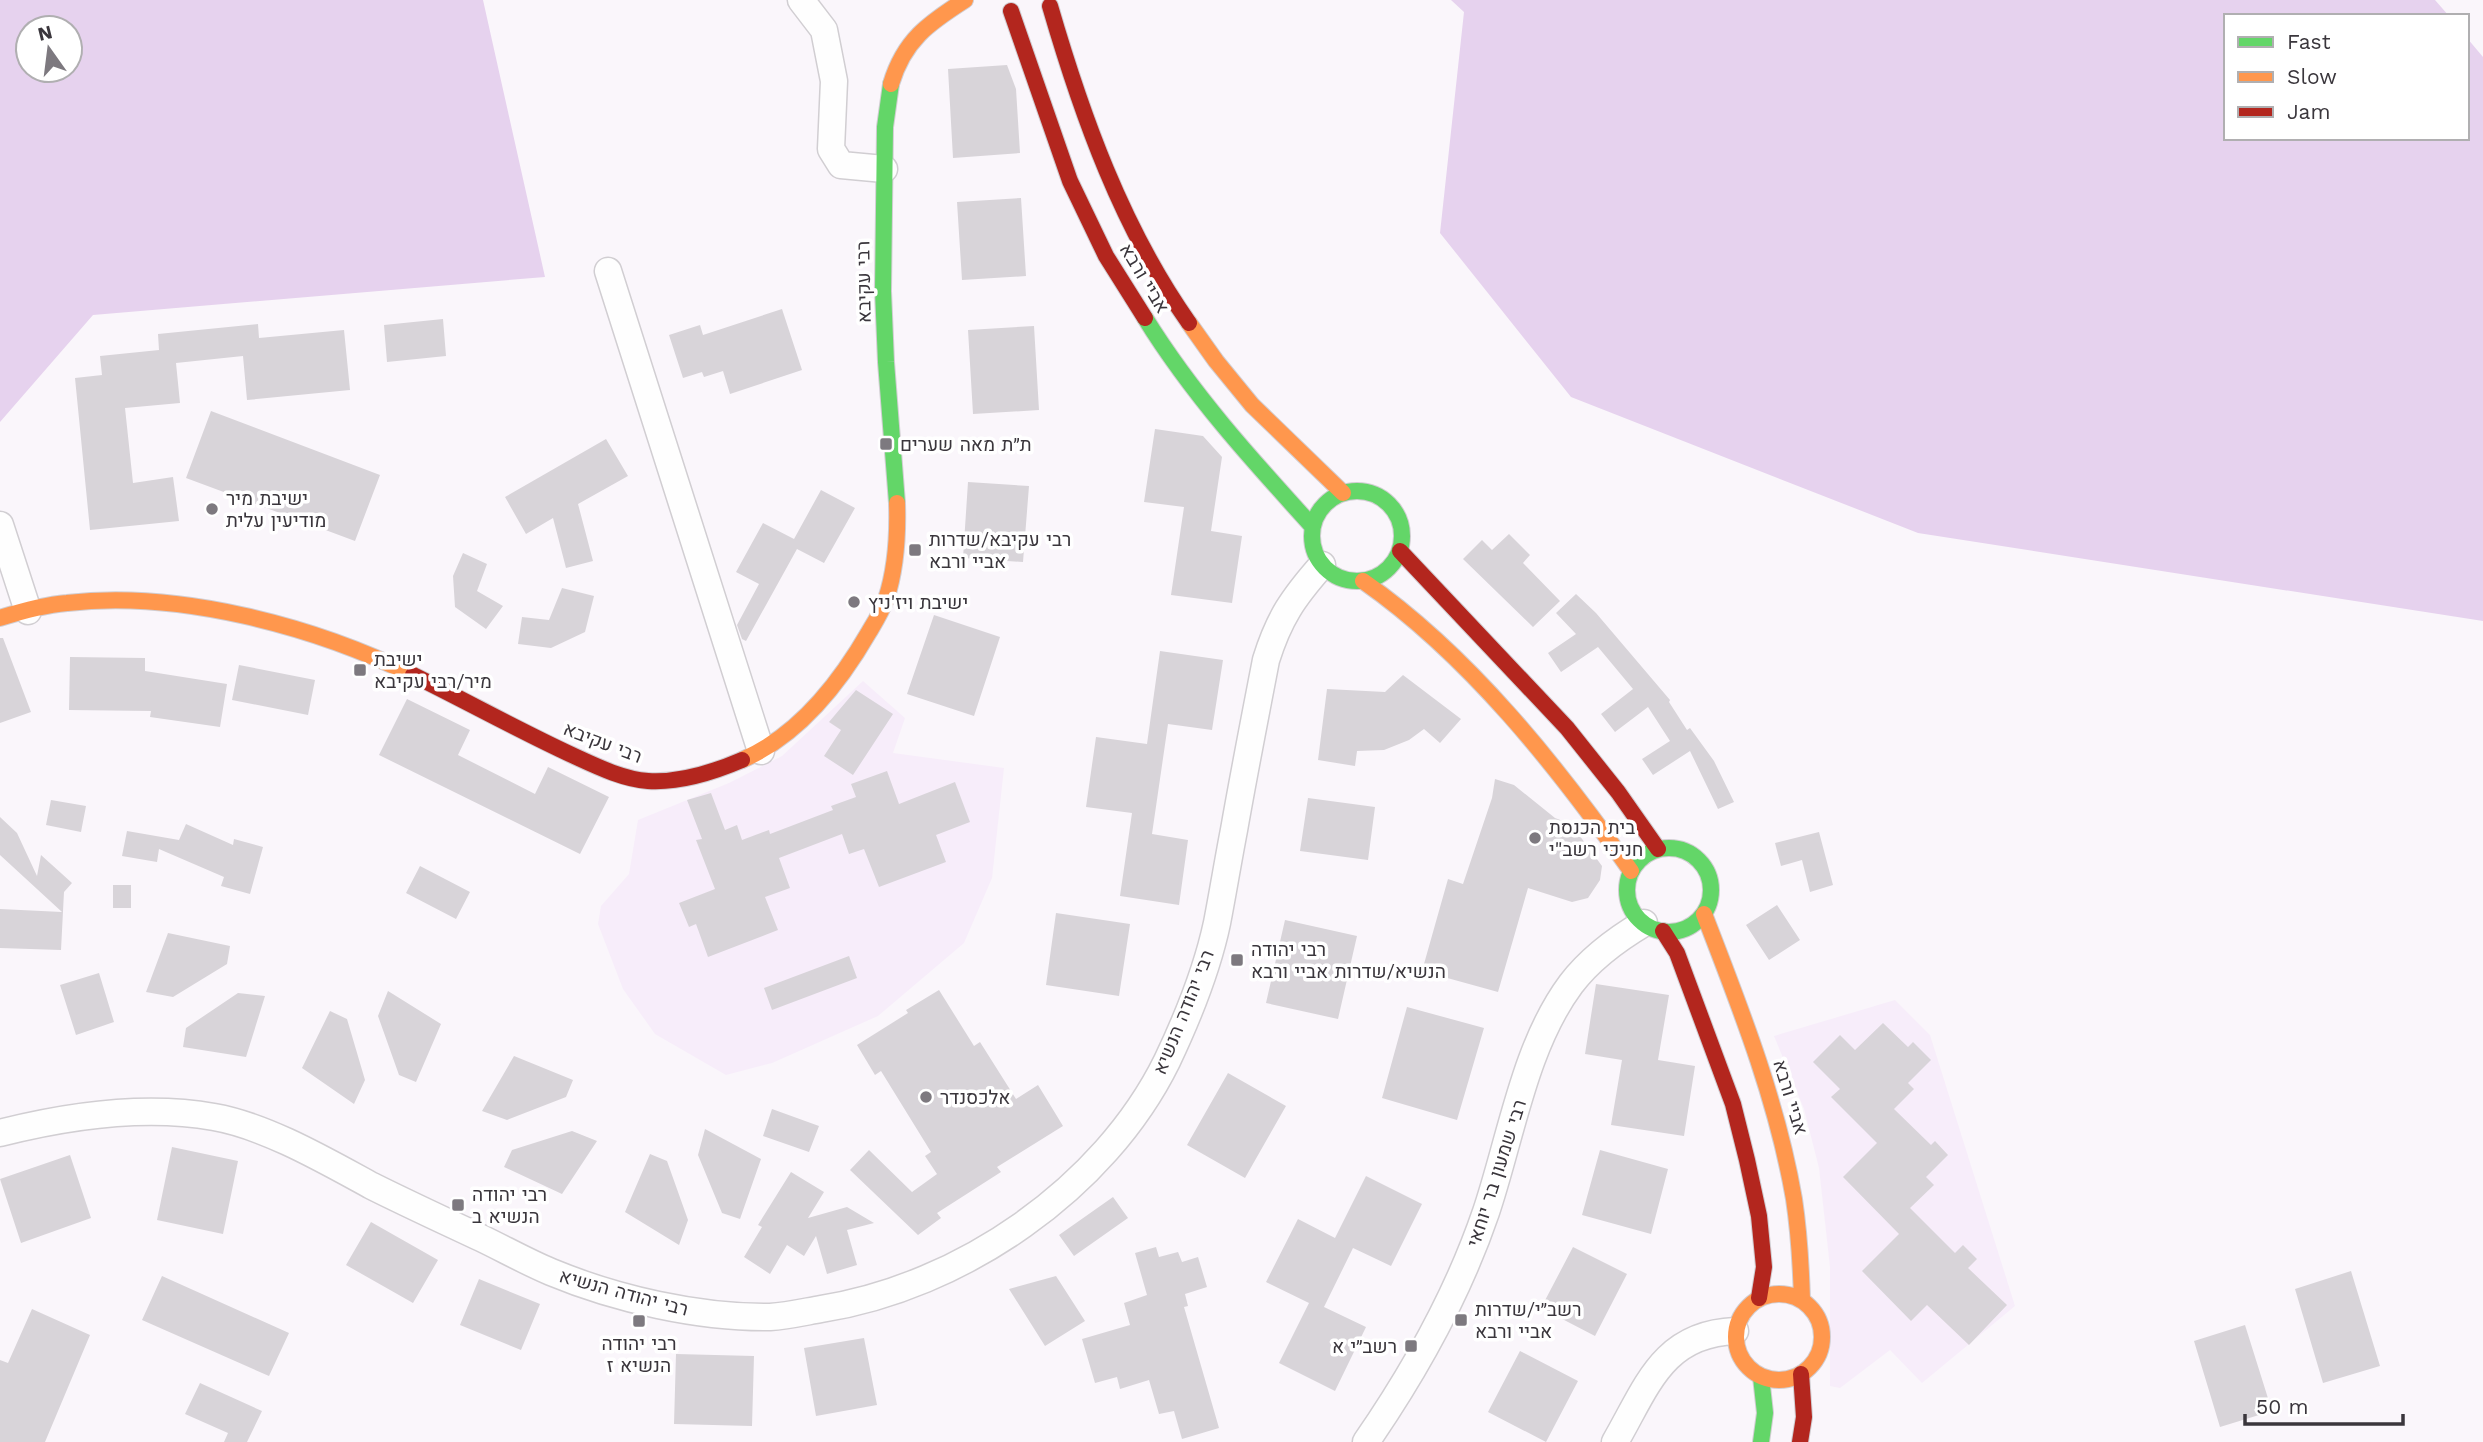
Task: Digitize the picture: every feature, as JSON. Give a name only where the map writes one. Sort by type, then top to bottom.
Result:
[{"type":"street","points":[[801,0],[824,30],[834,81],[831,149],[841,165],[884,169]]},
{"type":"street","name":"רבי עקיבא","points":[[0,618],[72,603],[145,603],[207,610],[267,621],[375,657],[493,718],[609,772],[649,782],[717,769],[761,751],[797,724],[826,696],[859,649],[886,600],[895,557],[897,506],[885,358],[882,268],[886,107],[893,77],[904,51],[946,11],[965,0]]},
{"type":"street","points":[[995,1],[1020,14],[1043,8]]},
{"type":"street","name":"אביי ורבא","points":[[1043,8],[1103,167],[1138,238],[1174,300],[1196,334],[1251,403],[1296,450],[1343,493]]},
{"type":"street","name":"אביי ורבא","points":[[1010,11],[1070,181],[1106,256],[1167,354],[1223,427],[1312,526]]},
{"type":"street","points":[[608,271],[761,751]]},
{"type":"street","points":[[1353,490],[1373,493],[1392,506],[1402,525],[1400,551],[1390,568],[1377,577],[1363,581],[1338,578],[1322,565],[1313,552],[1312,526],[1321,506],[1343,493],[1353,490]]},
{"type":"street","points":[[0,525],[28,611]]},
{"type":"street","points":[[1400,551],[1567,728],[1618,792],[1658,849]]},
{"type":"street","name":"רבי יהודה הנשיא","points":[[0,1133],[78,1117],[160,1113],[216,1117],[270,1135],[553,1273],[665,1307],[714,1315],[774,1317],[844,1306],[906,1287],[952,1267],[1010,1234],[1066,1190],[1102,1155],[1142,1106],[1168,1059],[1195,992],[1216,928],[1266,660],[1275,629],[1293,598],[1322,565]]},
{"type":"street","points":[[1363,581],[1418,621],[1541,750],[1591,813],[1631,871]]},
{"type":"street","points":[[1654,927],[1671,932],[1687,929],[1709,908],[1713,889],[1708,870],[1691,852],[1673,847],[1647,853],[1631,871],[1627,885],[1628,899],[1634,913],[1654,927],[1677,953],[1733,1104],[1759,1216],[1764,1267],[1759,1298]]},
{"type":"street","name":"אביי ורבא","points":[[1704,914],[1773,1104],[1797,1210],[1802,1300]]},
{"type":"street","name":"רבי שמעון בר יוחאי","points":[[1366,1442],[1407,1378],[1460,1280],[1486,1212],[1544,1028],[1571,983],[1595,958],[1622,937],[1654,927]]},
{"type":"street","points":[[1773,1294],[1788,1294],[1802,1300],[1813,1310],[1820,1323],[1822,1338],[1819,1352],[1812,1365],[1801,1374],[1788,1379],[1761,1377],[1749,1369],[1740,1358],[1735,1331],[1739,1318],[1759,1298],[1773,1294]]},
{"type":"street","points":[[1615,1442],[1657,1368],[1681,1346],[1713,1332],[1735,1331]]},
{"type":"street","points":[[1800,1442],[1804,1417],[1801,1374]]},
{"type":"street","points":[[1761,1377],[1765,1413],[1761,1442]]},
{"type":"shaded area","points":[[0,0],[483,0],[545,277],[93,315],[0,422]]},
{"type":"shaded area","points":[[1451,0],[2435,0],[2447,14],[2224,14],[2224,140],[2469,140],[2469,40],[2483,57],[2483,621],[1918,533],[1571,397],[1440,233],[1464,12]]},
{"type":"shaded area","points":[[863,681],[905,718],[893,753],[1004,768],[992,878],[964,943],[878,1016],[772,1063],[726,1075],[655,1034],[623,989],[598,924],[601,906],[629,874],[638,820],[729,783],[782,756]]},
{"type":"shaded area","points":[[1895,1000],[1930,1035],[2015,1306],[1922,1383],[1890,1350],[1840,1388],[1830,1386],[1830,1267],[1819,1168],[1804,1109],[1774,1036]]},
{"type":"building","points":[[1007,65],[1016,89],[1020,153],[953,158],[948,69]]},
{"type":"building","points":[[1021,198],[1026,276],[962,280],[957,202]]},
{"type":"building","points":[[782,309],[802,370],[730,394],[723,371],[704,377],[702,372],[683,378],[669,335],[700,325],[703,335]]},
{"type":"building","points":[[443,319],[446,356],[387,362],[384,325]]},
{"type":"building","points":[[258,324],[259,338],[344,330],[350,390],[247,400],[243,356],[176,363],[180,403],[125,408],[133,483],[173,477],[179,521],[90,530],[75,378],[102,375],[100,356],[159,350],[158,334]]},
{"type":"building","points":[[1034,326],[1039,410],[973,414],[968,330]]},
{"type":"building","points":[[211,411],[380,475],[355,541],[186,478]]},
{"type":"building","points":[[1155,429],[1203,436],[1222,457],[1211,531],[1242,536],[1232,603],[1171,595],[1184,507],[1144,502]]},
{"type":"building","points":[[606,439],[628,476],[578,504],[593,561],[566,568],[553,518],[526,534],[505,497]]},
{"type":"building","points":[[968,482],[1029,486],[1023,562],[963,558]]},
{"type":"building","points":[[821,490],[855,508],[824,563],[797,549],[746,641],[742,639],[737,625],[759,584],[736,572],[763,523],[794,539]]},
{"type":"building","points":[[1509,534],[1530,555],[1523,563],[1560,601],[1533,627],[1463,559],[1482,540],[1492,550]]},
{"type":"building","points":[[463,553],[487,564],[477,591],[503,606],[486,629],[455,607],[453,576]]},
{"type":"building","points":[[562,588],[594,596],[585,632],[551,648],[518,644],[522,617],[549,620]]},
{"type":"building","points":[[1576,594],[1596,613],[1670,700],[1687,730],[1690,728],[1714,761],[1734,802],[1718,809],[1690,751],[1653,775],[1642,759],[1670,741],[1648,707],[1615,732],[1601,714],[1633,689],[1598,647],[1561,672],[1548,653],[1576,634],[1556,613]]},
{"type":"building","points":[[934,615],[1000,637],[974,716],[907,694]]},
{"type":"building","points":[[0,638],[3,638],[31,712],[0,723]]},
{"type":"building","points":[[1160,651],[1223,660],[1212,730],[1168,724],[1152,834],[1188,840],[1179,905],[1120,896],[1132,813],[1086,807],[1096,737],[1147,744]]},
{"type":"building","points":[[70,657],[145,658],[145,671],[227,684],[220,727],[150,717],[151,711],[69,710]]},
{"type":"building","points":[[239,665],[315,680],[308,715],[232,700]]},
{"type":"building","points":[[1403,675],[1461,719],[1440,743],[1424,729],[1409,740],[1384,750],[1357,751],[1355,766],[1318,760],[1327,689],[1385,692]]},
{"type":"building","points":[[856,690],[893,714],[853,775],[824,756],[841,730],[829,722]]},
{"type":"building","points":[[407,699],[470,730],[458,755],[535,794],[548,767],[609,797],[580,854],[379,755]]},
{"type":"building","points":[[887,771],[899,804],[955,782],[970,822],[936,835],[946,862],[879,887],[864,849],[849,854],[842,834],[779,858],[790,888],[765,897],[778,930],[708,957],[696,924],[689,927],[679,903],[715,889],[696,840],[702,839],[687,800],[711,793],[725,830],[737,825],[742,840],[769,830],[770,834],[833,810],[831,806],[856,797],[851,784]]},
{"type":"building","points":[[1495,779],[1514,785],[1555,818],[1571,824],[1602,866],[1600,880],[1588,898],[1572,902],[1528,888],[1498,992],[1422,971],[1448,879],[1463,884],[1492,798]]},
{"type":"building","points":[[1308,798],[1375,807],[1368,860],[1300,851]]},
{"type":"building","points":[[51,800],[86,806],[81,832],[46,825]]},
{"type":"building","points":[[0,817],[17,833],[37,876],[41,855],[72,883],[64,892],[61,950],[0,948],[0,909],[62,912],[0,855]]},
{"type":"building","points":[[186,824],[233,845],[234,839],[263,847],[250,894],[221,886],[224,877],[159,849],[157,862],[122,856],[127,831],[179,840]]},
{"type":"building","points":[[1819,832],[1833,885],[1810,892],[1802,860],[1781,866],[1775,843]]},
{"type":"building","points":[[420,866],[470,892],[456,919],[406,893]]},
{"type":"building","points":[[113,885],[131,885],[131,908],[113,908]]},
{"type":"building","points":[[1777,905],[1800,940],[1769,960],[1746,925]]},
{"type":"building","points":[[1056,913],[1130,924],[1119,996],[1046,985]]},
{"type":"building","points":[[1285,920],[1357,936],[1338,1019],[1266,1003]]},
{"type":"building","points":[[168,933],[230,946],[227,964],[173,997],[146,992]]},
{"type":"building","points":[[849,956],[857,978],[772,1010],[764,988]]},
{"type":"building","points":[[99,973],[114,1022],[76,1035],[60,985]]},
{"type":"building","points":[[1596,984],[1669,995],[1658,1060],[1695,1066],[1684,1136],[1611,1125],[1622,1060],[1585,1054]]},
{"type":"building","points":[[939,990],[974,1046],[980,1042],[1016,1099],[1038,1085],[1063,1126],[997,1167],[1001,1172],[937,1213],[941,1218],[918,1235],[850,1170],[869,1150],[912,1192],[937,1174],[925,1156],[931,1152],[881,1071],[875,1075],[857,1045]]},
{"type":"building","points":[[388,991],[441,1024],[416,1082],[399,1075],[378,1016]]},
{"type":"building","points":[[238,993],[265,996],[246,1057],[183,1047],[186,1028]]},
{"type":"building","points":[[1407,1007],[1484,1028],[1457,1120],[1382,1098]]},
{"type":"building","points":[[330,1011],[347,1019],[365,1080],[354,1104],[302,1068]]},
{"type":"building","points":[[1883,1023],[1908,1047],[1913,1042],[1931,1060],[1908,1083],[1914,1089],[1894,1109],[1931,1145],[1935,1141],[1948,1155],[1926,1177],[1934,1185],[1910,1208],[1955,1253],[1963,1245],[1977,1259],[1968,1268],[2007,1305],[1969,1345],[1927,1305],[1911,1321],[1862,1271],[1899,1234],[1843,1177],[1877,1143],[1831,1097],[1840,1089],[1813,1062],[1840,1035],[1855,1050]]},
{"type":"building","points":[[514,1056],[573,1080],[566,1097],[507,1120],[482,1111]]},
{"type":"building","points":[[1228,1073],[1286,1106],[1245,1178],[1187,1145]]},
{"type":"building","points":[[772,1109],[819,1126],[809,1152],[763,1136]]},
{"type":"building","points":[[705,1129],[761,1159],[740,1219],[722,1213],[698,1155]]},
{"type":"building","points":[[572,1131],[597,1141],[562,1194],[504,1167],[512,1150]]},
{"type":"building","points":[[172,1147],[238,1161],[223,1234],[157,1220]]},
{"type":"building","points":[[1600,1150],[1668,1169],[1651,1234],[1582,1215]]},
{"type":"building","points":[[650,1154],[667,1161],[688,1220],[679,1245],[625,1212]]},
{"type":"building","points":[[70,1155],[91,1218],[21,1243],[0,1179]]},
{"type":"building","points":[[791,1172],[824,1192],[808,1218],[847,1207],[874,1223],[847,1230],[857,1265],[827,1274],[816,1236],[804,1256],[787,1245],[770,1274],[744,1257],[762,1227],[758,1225]]},
{"type":"building","points":[[1366,1176],[1422,1204],[1391,1266],[1353,1248],[1324,1307],[1366,1327],[1335,1391],[1279,1363],[1309,1303],[1266,1282],[1298,1219],[1335,1238]]},
{"type":"building","points":[[1113,1197],[1128,1218],[1074,1256],[1059,1235]]},
{"type":"building","points":[[371,1222],[438,1260],[413,1303],[346,1265]]},
{"type":"building","points":[[1156,1247],[1159,1257],[1178,1252],[1182,1262],[1198,1257],[1207,1287],[1185,1294],[1188,1306],[1184,1307],[1219,1428],[1182,1439],[1174,1411],[1159,1414],[1149,1380],[1120,1389],[1117,1377],[1095,1383],[1082,1339],[1130,1325],[1124,1303],[1147,1295],[1135,1253]]},
{"type":"building","points":[[1573,1247],[1627,1274],[1595,1336],[1541,1308]]},
{"type":"building","points":[[2351,1271],[2380,1366],[2323,1383],[2295,1289]]},
{"type":"building","points":[[162,1276],[289,1333],[269,1376],[142,1320]]},
{"type":"building","points":[[1056,1276],[1085,1321],[1045,1346],[1009,1289]]},
{"type":"building","points":[[479,1279],[540,1304],[521,1350],[460,1325]]},
{"type":"building","points":[[32,1309],[90,1335],[45,1442],[0,1442],[0,1360],[8,1363]]},
{"type":"building","points":[[2245,1325],[2272,1411],[2220,1427],[2194,1341]]},
{"type":"building","points":[[864,1338],[877,1405],[816,1416],[804,1348]]},
{"type":"building","points":[[1520,1351],[1578,1381],[1546,1442],[1488,1412]]},
{"type":"building","points":[[676,1354],[754,1356],[752,1426],[674,1424]]},
{"type":"building","points":[[200,1383],[262,1411],[247,1442],[224,1442],[228,1433],[185,1414]]},
{"type":"traffic: fast","points":[[891,84],[885,127],[883,291],[897,503]]},
{"type":"traffic: fast","points":[[1145,318],[1203,400],[1312,526]]},
{"type":"traffic: fast","points":[[1348,491],[1366,491],[1382,498],[1395,511],[1402,527],[1402,536],[1402,545],[1395,561],[1382,574],[1366,581],[1348,581],[1332,574],[1319,561],[1312,545],[1312,527],[1319,511],[1332,498],[1348,491]]},
{"type":"traffic: fast","points":[[1661,848],[1677,848],[1693,855],[1704,866],[1711,882],[1711,890],[1708,906],[1699,920],[1677,932],[1661,932],[1645,925],[1634,914],[1627,898],[1627,882],[1634,866],[1645,855],[1661,848]]},
{"type":"traffic: fast","points":[[1761,1377],[1765,1413],[1761,1442]]},
{"type":"traffic: slow","points":[[891,84],[903,56],[919,34],[965,0]]},
{"type":"traffic: slow","points":[[1189,323],[1252,405],[1343,493]]},
{"type":"traffic: slow","points":[[742,760],[762,750],[799,723],[844,671],[869,632],[884,603],[892,576],[897,540],[897,503]]},
{"type":"traffic: slow","points":[[1363,581],[1402,610],[1439,643],[1509,714],[1573,792],[1631,871]]},
{"type":"traffic: slow","points":[[0,618],[50,605],[110,600],[199,607],[289,627],[333,641],[413,675]]},
{"type":"traffic: slow","points":[[1704,914],[1756,1054],[1778,1126],[1796,1211],[1802,1300]]},
{"type":"traffic: slow","points":[[1779,1294],[1803,1301],[1815,1313],[1822,1337],[1815,1361],[1803,1373],[1779,1380],[1755,1373],[1743,1361],[1736,1337],[1743,1313],[1755,1301],[1779,1294]]},
{"type":"traffic: jam","points":[[1050,6],[1076,89],[1106,170],[1144,249],[1189,323]]},
{"type":"traffic: jam","points":[[1011,11],[1070,181],[1106,256],[1145,318]]},
{"type":"traffic: jam","points":[[1400,551],[1567,728],[1618,792],[1658,849]]},
{"type":"traffic: jam","points":[[413,675],[600,768],[629,778],[648,781],[684,778],[742,760]]},
{"type":"traffic: jam","points":[[1663,931],[1677,953],[1733,1104],[1759,1216],[1764,1267],[1759,1298]]},
{"type":"traffic: jam","points":[[1800,1442],[1804,1417],[1801,1374]]},
{"type":"place","name":"ת״ת מאה שערים","points":[[886,444]]},
{"type":"place","name":"ישיבת מיר מודיעין עלית","points":[[212,509]]},
{"type":"place","name":"רבי עקיבא/שדרות אביי ורבא","points":[[915,550]]},
{"type":"place","name":"ישיבת ויז'ניץ","points":[[854,602]]},
{"type":"place","name":"ישיבת מיר/רבי עקיבא","points":[[360,670]]},
{"type":"place","name":"בית הכנסת חניכי רשב\"י","points":[[1535,838]]},
{"type":"place","name":"רבי יהודה הנשיא/שדרות אביי ורבא","points":[[1237,960]]},
{"type":"place","name":"אלכסנדר","points":[[926,1097]]},
{"type":"place","name":"רבי יהודה הנשיא ב","points":[[458,1205]]},
{"type":"place","name":"רשב״י/שדרות אביי ורבא","points":[[1461,1320]]},
{"type":"place","name":"רבי יהודה הנשיא ז","points":[[639,1321]]},
{"type":"place","name":"רשב״י א","points":[[1411,1346]]}]
